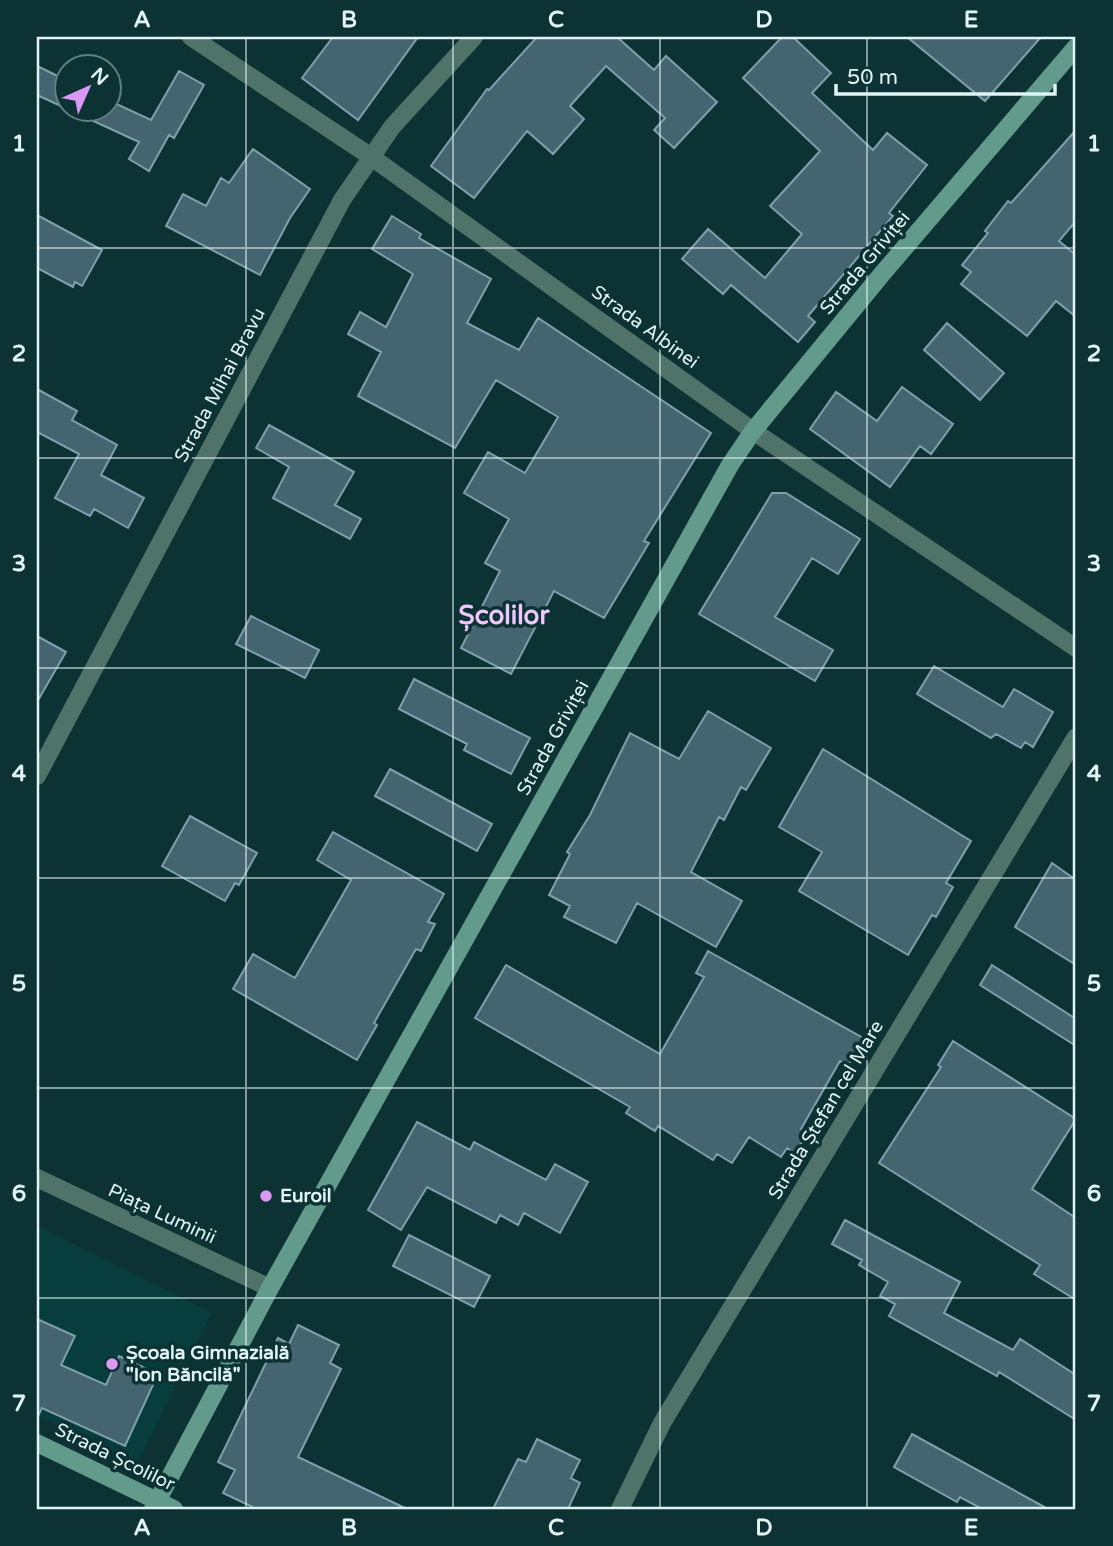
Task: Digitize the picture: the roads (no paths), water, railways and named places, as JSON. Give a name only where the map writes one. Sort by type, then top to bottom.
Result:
[{"type":"main road","name":"Strada Griviței","points":[[155,1505],[270,1288],[730,464],[753,431],[1076,47]]},
{"type":"main road","name":"Strada Școlilor","points":[[37,1443],[155,1505],[174,1509]]},
{"type":"street","name":"Strada Albinei","points":[[191,37],[370,156],[753,431],[1076,648]]},
{"type":"street","name":"Strada Mihai Bravu","points":[[37,776],[342,200],[392,127],[474,37]]},
{"type":"street","name":"Strada Ștefan cel Mare","points":[[620,1509],[662,1423],[1076,737]]},
{"type":"street","name":"Piața Luminii","points":[[37,1178],[270,1288]]},
{"type":"place","name":"Euroil","points":[[266,1196]]},
{"type":"place","name":"Școala Gimnazială \"Ion Băncilă\"","points":[[112,1364]]},
{"type":"district","name":"Școlilor","points":[[504,615]]}]
